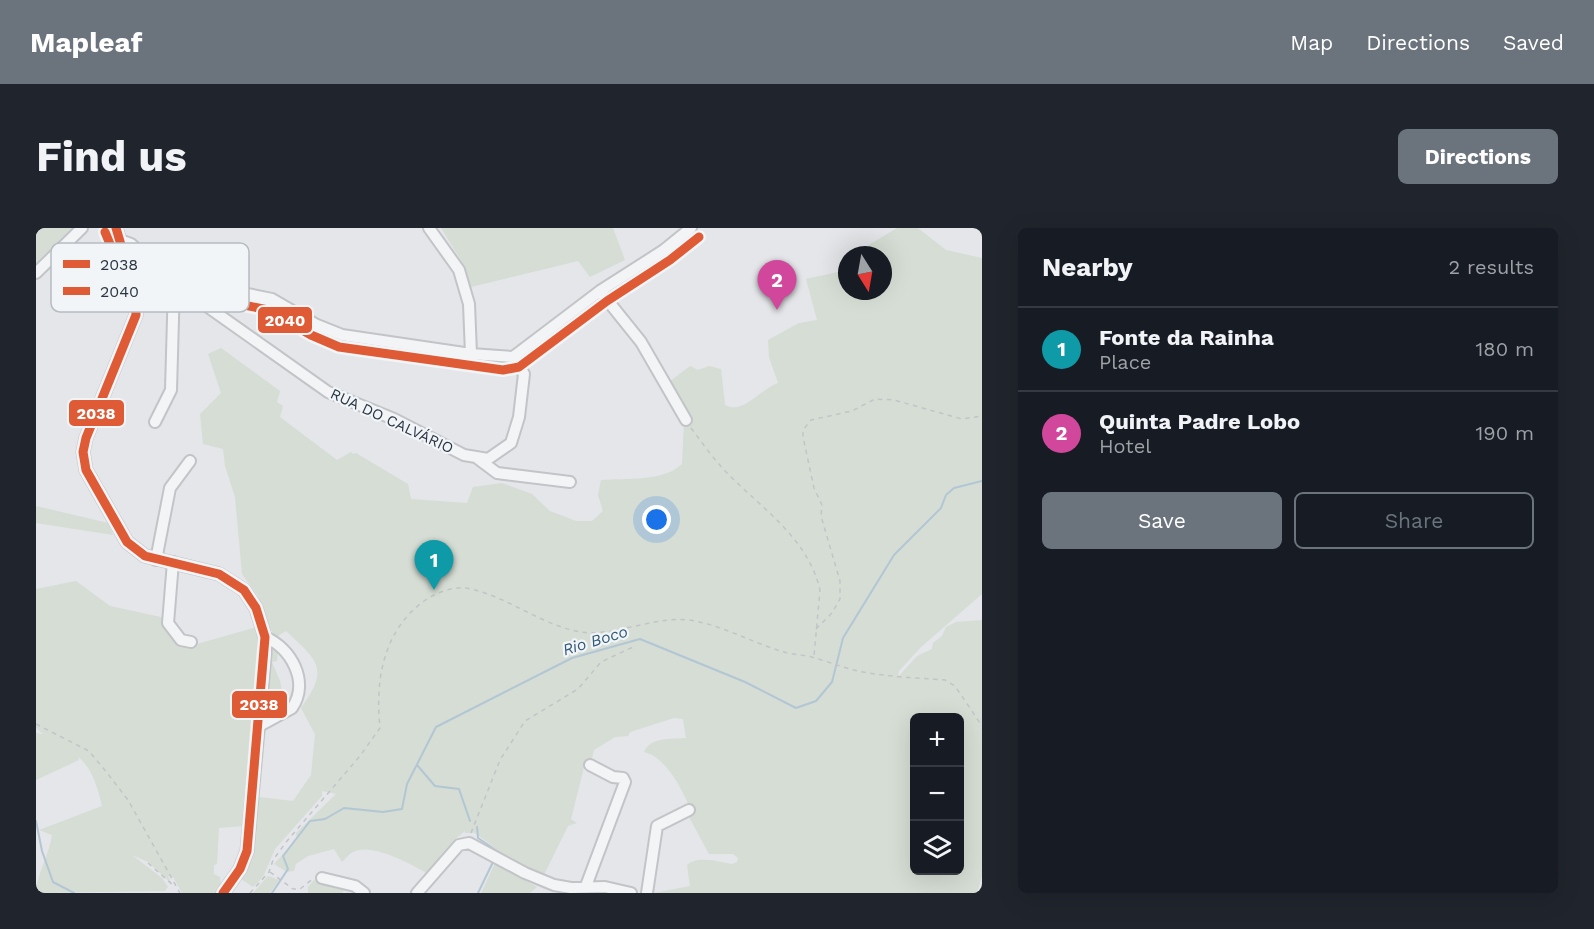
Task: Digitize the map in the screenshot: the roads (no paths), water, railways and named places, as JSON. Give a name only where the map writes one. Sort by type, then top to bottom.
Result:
[{"type":"main road","points":[[136,312],[86,438],[83,460],[98,495],[127,543],[138,553],[156,560],[206,569],[230,580],[248,596],[260,617],[265,637],[247,850],[240,869],[224,893]]},
{"type":"street","points":[[67,243],[82,228]]},
{"type":"street","points":[[429,228],[459,270],[469,304],[471,354]]},
{"type":"street","points":[[249,294],[273,299],[317,325],[342,335],[471,354],[513,357],[600,291],[664,250],[691,228]]},
{"type":"street","name":"RUA DO CALVÁRIO","points":[[118,234],[131,243]]},
{"type":"street","points":[[36,273],[51,258]]},
{"type":"street","points":[[600,291],[641,342],[686,420]]},
{"type":"street","points":[[155,422],[171,390],[173,312]]},
{"type":"street","name":"RUA DO CALVÁRIO","points":[[215,312],[327,392],[394,419],[464,455],[476,457],[498,473],[570,482]]},
{"type":"street","points":[[476,457],[488,459],[511,443],[519,417],[524,374],[513,357]]},
{"type":"street","points":[[156,560],[170,488],[190,461]]},
{"type":"street","points":[[173,562],[168,623],[181,640],[192,642]]},
{"type":"street","points":[[259,726],[292,708],[300,687],[297,672],[290,659],[274,641],[265,637]]},
{"type":"street","points":[[586,886],[625,782],[623,778],[613,777],[590,765]]},
{"type":"street","points":[[647,893],[657,826],[689,810]]},
{"type":"street","points":[[417,893],[459,845],[469,843],[539,880],[570,888],[586,886],[632,893]]},
{"type":"street","points":[[322,878],[355,886],[364,893]]},
{"type":"waterway","name":"Rio Boco","points":[[272,893],[288,869],[283,856],[310,821],[325,819],[344,808],[383,812],[402,809],[407,784],[436,727],[572,658],[640,639],[745,682],[796,708],[816,701],[832,682],[843,638],[894,555],[941,508],[946,495],[954,488],[982,481]]},
{"type":"waterway","points":[[417,765],[435,786],[459,789],[470,821]]},
{"type":"waterway","points":[[36,821],[42,851],[53,882],[74,893]]},
{"type":"waterway","points":[[477,827],[478,838],[500,853]]},
{"type":"waterway","points":[[478,893],[493,862]]},
{"type":"place","name":"Quinta Padre Lobo","points":[[777,310]]},
{"type":"place","name":"Fonte da Rainha","points":[[434,590]]}]
